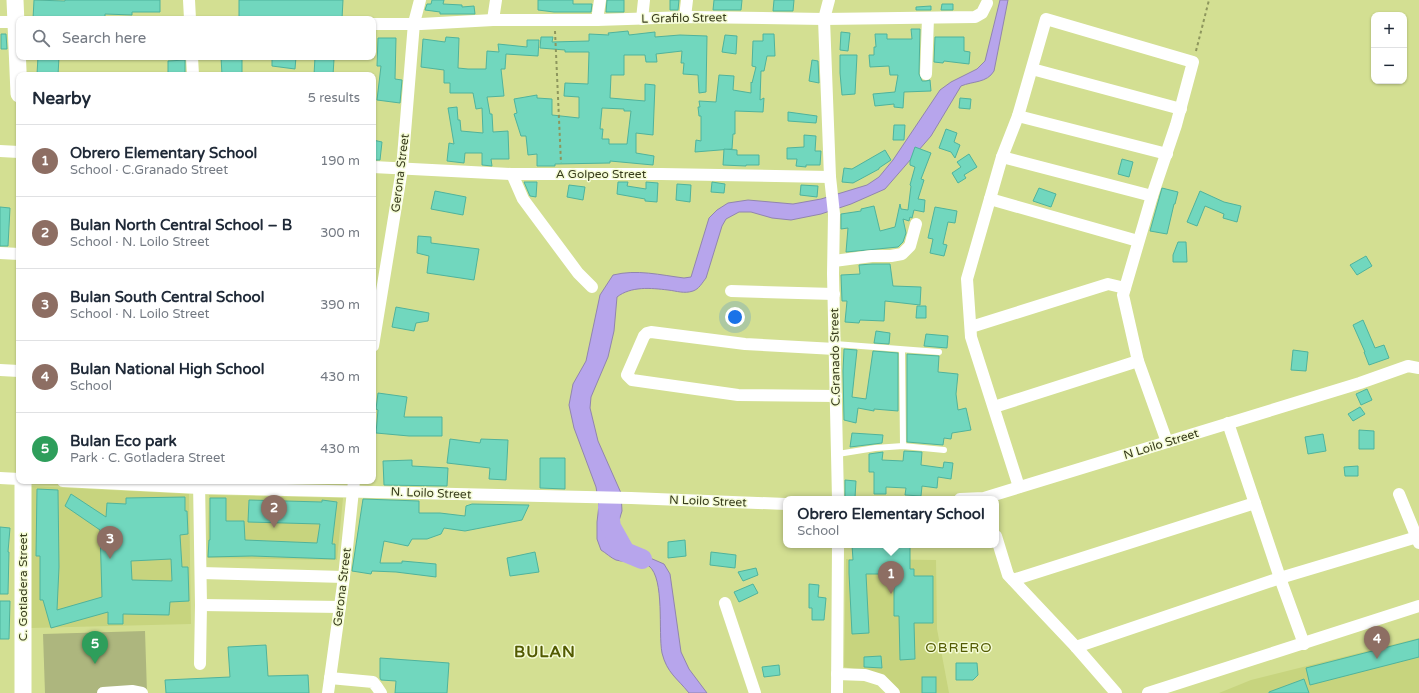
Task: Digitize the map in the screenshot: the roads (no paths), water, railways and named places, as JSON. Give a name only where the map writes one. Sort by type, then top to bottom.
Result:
[{"type":"main road","points":[[15,0],[12,22],[17,72]]},
{"type":"main road","name":"C. Gotladera Street","points":[[23,484],[23,693]]},
{"type":"street","points":[[189,0],[190,16]]},
{"type":"street","name":"Gerona Street","points":[[376,313],[379,280],[402,169],[414,23],[420,0]]},
{"type":"street","points":[[493,20],[496,0]]},
{"type":"street","points":[[597,20],[600,0]]},
{"type":"street","points":[[642,18],[644,0]]},
{"type":"street","points":[[685,17],[687,0]]},
{"type":"street","name":"C.Granado Street","points":[[829,0],[824,19],[830,177],[834,214],[838,496]]},
{"type":"street","name":"L Grafilo Street","points":[[376,24],[493,20],[597,20],[685,17],[824,19],[975,17],[982,13],[988,3]]},
{"type":"street","points":[[926,74],[928,18]]},
{"type":"street","points":[[1019,487],[971,337],[967,279],[1002,157],[1018,116],[1046,19],[1193,62],[1167,154],[1152,196],[1123,295],[1138,361],[1167,442]]},
{"type":"street","points":[[192,60],[193,72]]},
{"type":"street","points":[[1032,69],[1180,108]]},
{"type":"street","points":[[1018,116],[1167,154]]},
{"type":"street","points":[[0,151],[16,152]]},
{"type":"street","points":[[1002,157],[1152,196]]},
{"type":"street","name":"A Golpeo Street","points":[[376,167],[512,174],[669,174],[830,177]]},
{"type":"street","points":[[512,174],[523,199],[578,273],[592,287]]},
{"type":"street","points":[[990,199],[1138,241]]},
{"type":"street","points":[[834,261],[902,254],[910,246],[916,224]]},
{"type":"street","points":[[0,253],[16,254]]},
{"type":"street","points":[[971,327],[1108,284],[1125,288]]},
{"type":"street","points":[[731,291],[834,294]]},
{"type":"street","points":[[835,346],[745,344],[651,332],[644,336],[627,375],[632,380],[738,395],[836,396]]},
{"type":"street","points":[[994,407],[1138,361]]},
{"type":"street","name":"N Loilo Street","points":[[990,496],[1360,383],[1408,366],[1419,368]]},
{"type":"street","points":[[0,370],[16,371]]},
{"type":"street","points":[[1228,423],[1280,578],[1304,644]]},
{"type":"street","points":[[0,478],[16,479]]},
{"type":"street","points":[[199,484],[201,573],[200,664]]},
{"type":"street","name":"N. Loilo Street","points":[[199,484],[353,486],[631,498]]},
{"type":"street","name":"Gerona Street","points":[[328,693],[344,576],[353,486]]},
{"type":"street","points":[[1076,647],[1280,578],[1418,540],[1398,494]]},
{"type":"street","name":"N Loilo Street","points":[[631,498],[783,504]]},
{"type":"street","points":[[1013,580],[1255,503]]},
{"type":"street","points":[[999,546],[1008,575],[1076,647],[1116,693]]},
{"type":"street","points":[[837,693],[838,548]]},
{"type":"street","points":[[201,573],[344,576]]},
{"type":"street","points":[[725,603],[756,693]]},
{"type":"street","points":[[201,605],[340,608]]},
{"type":"street","points":[[1148,693],[1419,606]]},
{"type":"street","points":[[837,674],[865,675],[881,680],[894,693]]},
{"type":"street","points":[[330,678],[373,682],[380,693]]},
{"type":"street","points":[[103,693],[132,691],[142,693]]},
{"type":"lane","points":[[835,346],[939,352]]},
{"type":"lane","points":[[902,350],[903,446]]},
{"type":"lane","points":[[838,454],[875,448],[903,446],[944,450]]},
{"type":"waterway","points":[[608,507],[611,527],[625,552],[642,559]]},
{"type":"place","name":"Bulan North Central School – B","points":[[274,528]]},
{"type":"place","name":"Bulan South Central School","points":[[110,559]]},
{"type":"place","name":"Obrero Elementary School","points":[[891,594]]},
{"type":"place","name":"Bulan National High School","points":[[1377,659]]},
{"type":"place","name":"Bulan Eco park","points":[[95,664]]},
{"type":"district","name":"OBRERO","points":[[959,647]]},
{"type":"district","name":"BULAN","points":[[545,651]]}]
